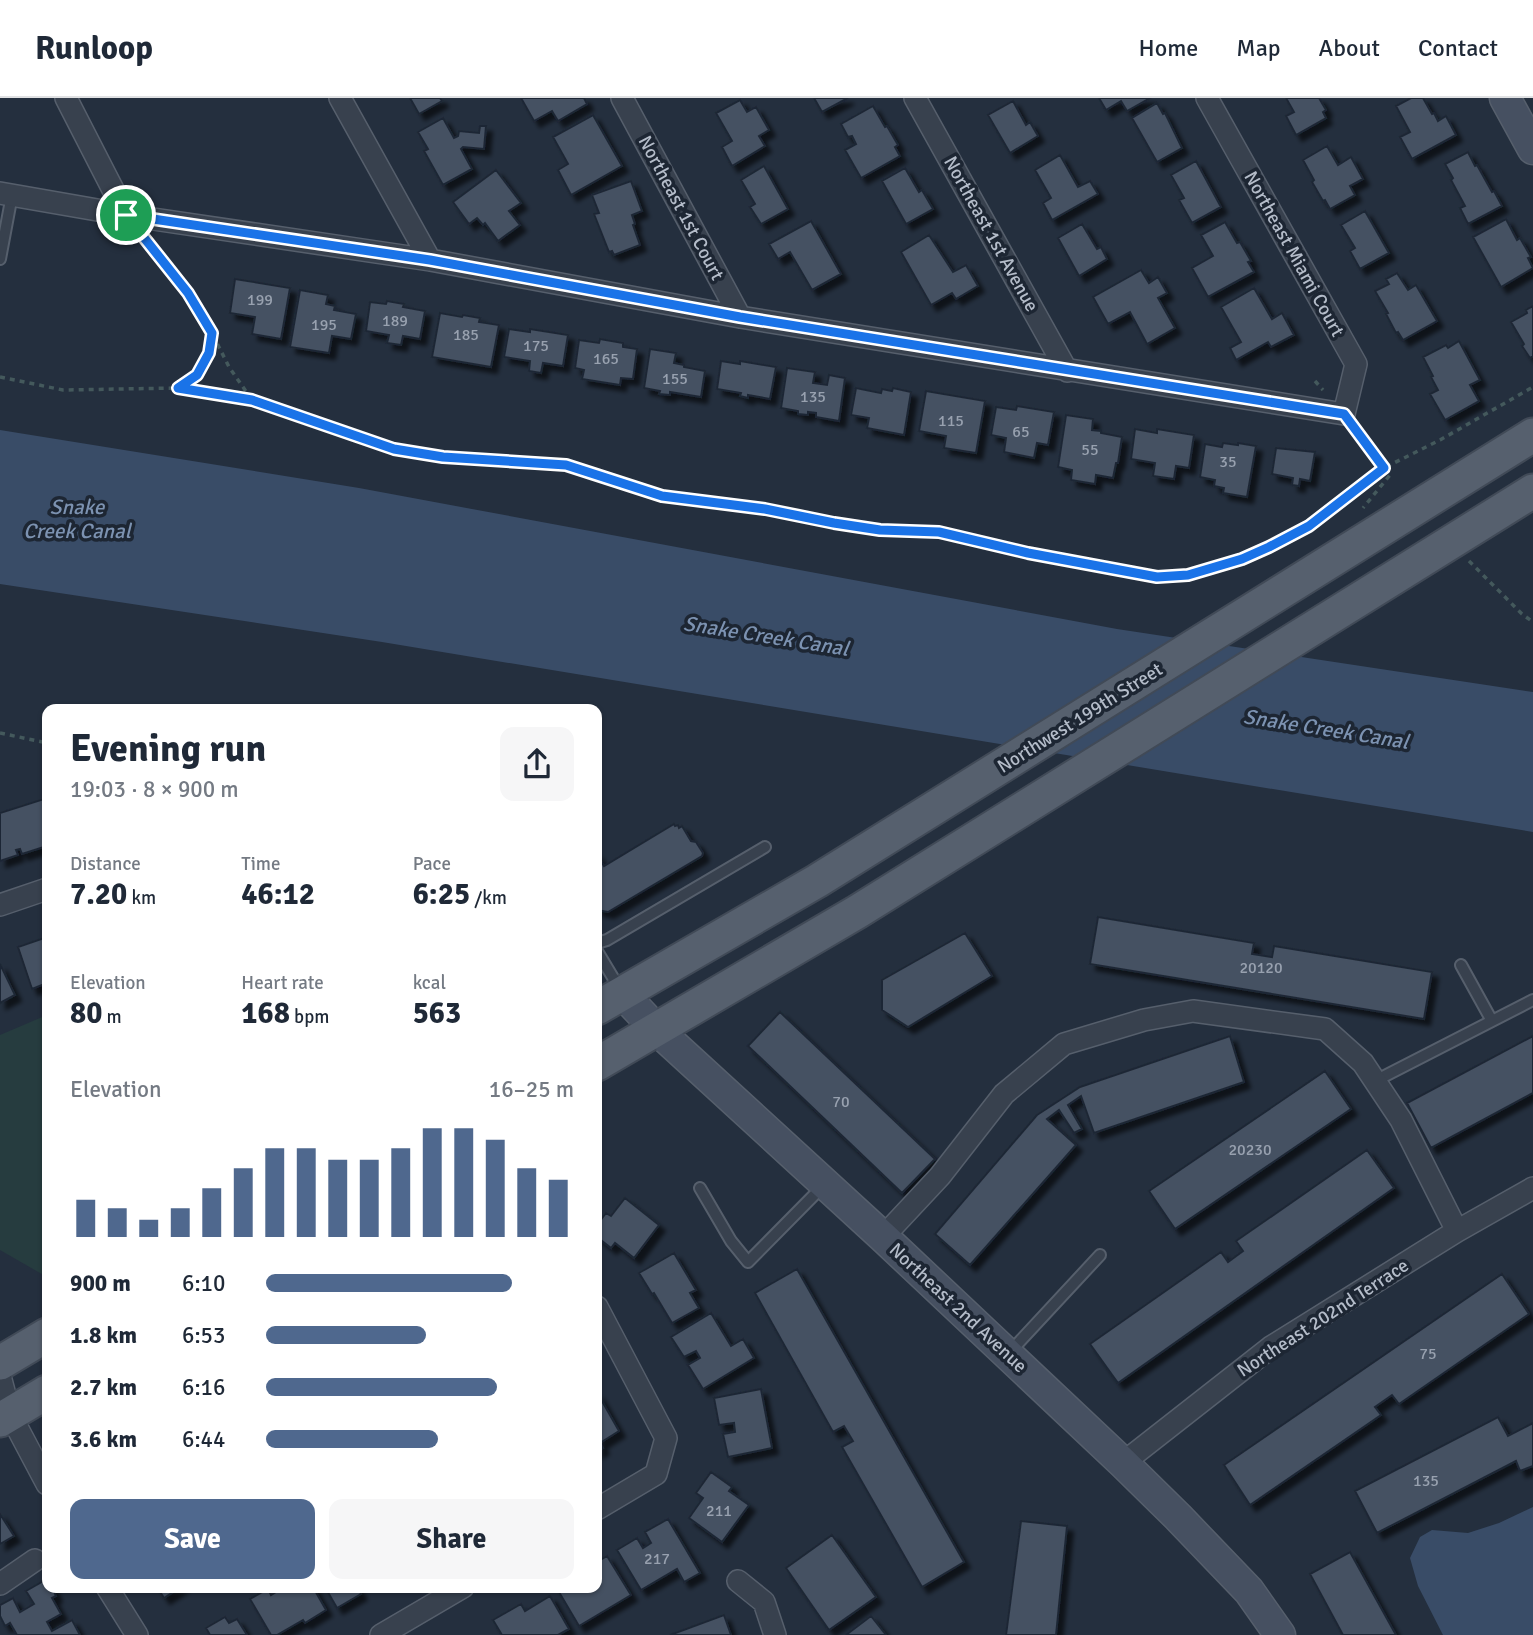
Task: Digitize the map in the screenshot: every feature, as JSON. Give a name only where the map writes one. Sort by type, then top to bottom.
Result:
[{"type":"main road","name":"Northwest 199th Street","points":[[609,1000],[817,881],[1533,435]]},
{"type":"main road","points":[[602,1061],[857,912],[1533,491]]},
{"type":"main road","points":[[0,1363],[42,1338]]},
{"type":"main road","points":[[3,1414],[42,1394]]},
{"type":"street","points":[[66,98],[126,215]]},
{"type":"street","points":[[340,98],[430,260]]},
{"type":"street","name":"Northeast 1st Court","points":[[622,98],[740,317]]},
{"type":"street","name":"Northeast 1st Avenue","points":[[915,98],[1067,371]]},
{"type":"street","name":"Northeast Miami Court","points":[[1207,98],[1356,364],[1344,414]]},
{"type":"street","points":[[1505,98],[1533,149]]},
{"type":"street","points":[[6,194],[126,215],[430,260],[740,317],[1344,414]]},
{"type":"street","points":[[0,905],[42,891]]},
{"type":"street","name":"Northeast 2nd Avenue","points":[[609,1000],[656,1029],[883,1237],[1123,1463],[1249,1591],[1280,1635]]},
{"type":"street","points":[[883,1237],[940,1175],[1004,1094],[1063,1044],[1144,1020],[1193,1011],[1325,1029],[1363,1063],[1401,1120],[1457,1231]]},
{"type":"street","name":"Northeast 202nd Terrace","points":[[1123,1463],[1271,1348],[1457,1231],[1533,1188]]},
{"type":"street","points":[[602,1316],[666,1438],[656,1474],[602,1505]]},
{"type":"street","points":[[0,1376],[3,1414],[42,1476]]},
{"type":"street","points":[[0,1584],[35,1560]]},
{"type":"street","points":[[738,1581],[764,1602],[775,1635]]},
{"type":"street","points":[[111,1593],[137,1635]]},
{"type":"street","points":[[381,1635],[453,1593]]},
{"type":"lane","points":[[0,259],[6,194]]},
{"type":"lane","points":[[602,942],[765,847]]},
{"type":"lane","points":[[1461,965],[1492,1021]]},
{"type":"lane","points":[[602,971],[609,1000]]},
{"type":"lane","points":[[1375,1081],[1533,1000]]},
{"type":"lane","points":[[700,1188],[731,1241],[748,1262],[825,1184]]},
{"type":"lane","points":[[1007,1355],[1100,1255]]},
{"type":"path","points":[[126,215],[188,293],[229,367],[252,400]]},
{"type":"path","points":[[178,388],[197,375],[209,353],[212,333]]},
{"type":"path","points":[[0,377],[63,390],[178,388],[252,400],[394,449],[443,457],[566,465],[662,496],[765,509],[880,530],[939,532],[1028,553],[1157,577],[1188,575],[1242,559],[1269,547],[1309,526],[1384,468],[1440,440],[1533,387]]},
{"type":"path","points":[[1315,381],[1390,475],[1358,513]]},
{"type":"path","points":[[1465,557],[1533,622]]},
{"type":"path","points":[[0,733],[42,742]]},
{"type":"green space","points":[[42,1017],[42,1274],[0,1250],[0,1035]]},
{"type":"water","name":"Snake Creek Canal","points":[[0,430],[359,488],[1117,629],[1533,692],[1533,832],[382,642],[0,584]]},
{"type":"water","points":[[1533,1507],[1533,1635],[1443,1635],[1418,1586],[1410,1558],[1420,1537],[1432,1530],[1468,1533],[1499,1523]]},
{"type":"building","points":[[410,98],[440,98],[442,101],[419,114]]},
{"type":"building","points":[[521,98],[584,98],[587,104],[558,121],[552,111],[534,121]]},
{"type":"building","points":[[814,98],[848,98],[822,112]]},
{"type":"building","points":[[1099,98],[1150,98],[1127,111],[1121,101],[1106,110]]},
{"type":"building","points":[[1286,98],[1319,98],[1326,110],[1323,112],[1326,118],[1296,135],[1286,116],[1294,112]]},
{"type":"building","points":[[1411,98],[1423,98],[1438,121],[1446,116],[1456,135],[1412,159],[1400,137],[1410,132],[1396,106]]},
{"type":"building","points":[[740,100],[747,112],[756,107],[769,130],[759,136],[765,146],[732,166],[722,147],[732,141],[716,113]]},
{"type":"building","points":[[1013,101],[1026,125],[1030,122],[1038,136],[1010,153],[988,115]]},
{"type":"building","points":[[1157,103],[1163,114],[1165,113],[1182,148],[1157,162],[1132,118]]},
{"type":"building","points":[[873,106],[898,145],[895,147],[900,156],[861,178],[845,150],[856,144],[852,136],[848,137],[841,124]]},
{"type":"building","points":[[593,115],[622,166],[571,195],[558,170],[568,164],[553,137]]},
{"type":"building","points":[[443,118],[454,138],[459,131],[479,133],[480,126],[486,126],[484,149],[461,149],[472,169],[443,185],[424,151],[428,149],[418,132]]},
{"type":"building","points":[[1327,146],[1338,165],[1351,157],[1363,179],[1350,186],[1355,195],[1330,209],[1312,182],[1314,180],[1303,160]]},
{"type":"building","points":[[1468,152],[1502,206],[1468,224],[1460,208],[1465,206],[1445,164]]},
{"type":"building","points":[[1060,155],[1078,187],[1090,181],[1098,194],[1052,220],[1043,203],[1051,198],[1035,170]]},
{"type":"building","points":[[1196,161],[1221,207],[1192,223],[1179,200],[1184,198],[1171,175]]},
{"type":"building","points":[[764,166],[788,209],[761,224],[750,207],[755,204],[741,180]]},
{"type":"building","points":[[905,168],[933,209],[906,224],[882,181]]},
{"type":"building","points":[[496,170],[521,203],[509,211],[520,225],[498,241],[485,223],[483,225],[477,218],[469,224],[453,202]]},
{"type":"building","points":[[631,181],[642,211],[632,215],[640,245],[614,255],[612,251],[609,252],[594,214],[599,213],[592,195]]},
{"type":"building","points":[[1365,211],[1389,253],[1360,269],[1350,251],[1355,248],[1341,225]]},
{"type":"building","points":[[1506,219],[1517,240],[1520,238],[1531,257],[1528,258],[1533,268],[1501,287],[1473,237]]},
{"type":"building","points":[[811,221],[841,274],[812,290],[790,252],[778,259],[769,244]]},
{"type":"building","points":[[1225,222],[1237,243],[1240,242],[1254,272],[1208,297],[1192,268],[1213,256],[1201,235]]},
{"type":"building","points":[[1082,224],[1097,249],[1101,247],[1107,259],[1079,276],[1058,238]]},
{"type":"building","points":[[929,235],[953,272],[966,265],[978,286],[956,299],[952,293],[931,305],[901,252]]},
{"type":"building","points":[[1141,270],[1149,283],[1158,277],[1167,293],[1158,298],[1175,328],[1147,344],[1130,312],[1108,324],[1093,297]]},
{"type":"building","points":[[1397,273],[1408,290],[1416,285],[1437,321],[1403,340],[1398,332],[1396,333],[1375,291],[1389,284],[1386,279]]},
{"type":"building","points":[[235,279],[290,288],[281,339],[252,334],[255,317],[230,313]]},
{"type":"building","points":[[1254,288],[1272,319],[1282,313],[1294,335],[1271,347],[1268,342],[1236,360],[1230,348],[1241,342],[1221,307]]},
{"type":"building","points":[[300,290],[328,295],[326,304],[335,306],[334,310],[356,314],[351,339],[332,336],[329,353],[290,347]]},
{"type":"building","points":[[387,301],[425,311],[420,339],[403,336],[401,345],[387,343],[389,335],[366,331],[370,302],[386,304]]},
{"type":"building","points":[[1533,306],[1533,356],[1530,358],[1511,322],[1527,313],[1526,310]]},
{"type":"building","points":[[440,313],[480,318],[479,322],[499,325],[491,367],[432,357]]},
{"type":"building","points":[[509,329],[530,332],[530,329],[568,335],[563,366],[543,363],[541,373],[529,371],[530,361],[504,357]]},
{"type":"building","points":[[600,339],[623,343],[623,347],[637,349],[633,379],[621,378],[620,385],[582,379],[584,370],[575,368],[579,340],[599,343]]},
{"type":"building","points":[[1459,341],[1480,380],[1470,385],[1479,401],[1445,420],[1430,394],[1438,390],[1423,357]]},
{"type":"building","points":[[650,349],[676,353],[674,363],[705,371],[701,397],[670,392],[670,395],[659,394],[660,391],[644,388]]},
{"type":"building","points":[[721,361],[776,367],[770,399],[748,395],[748,398],[740,396],[741,393],[717,389]]},
{"type":"building","points":[[787,368],[815,372],[813,383],[827,385],[829,375],[845,378],[839,421],[816,417],[816,413],[798,414],[798,411],[781,408]]},
{"type":"building","points":[[856,388],[881,393],[882,389],[892,391],[893,388],[911,392],[904,435],[867,428],[869,418],[851,415]]},
{"type":"building","points":[[926,391],[985,401],[976,453],[944,448],[946,436],[919,431]]},
{"type":"building","points":[[1017,406],[1054,412],[1048,445],[1037,443],[1034,458],[1004,452],[1006,438],[991,435],[996,407],[1016,410]]},
{"type":"building","points":[[1066,415],[1093,419],[1092,430],[1122,437],[1113,478],[1096,475],[1095,484],[1071,480],[1072,470],[1058,467]]},
{"type":"building","points":[[1135,429],[1157,433],[1157,429],[1194,435],[1189,468],[1176,466],[1174,479],[1153,476],[1155,463],[1131,459]]},
{"type":"building","points":[[1223,443],[1256,446],[1247,497],[1223,493],[1224,488],[1214,486],[1215,480],[1200,477],[1205,444],[1222,447]]},
{"type":"building","points":[[1276,448],[1315,452],[1310,481],[1300,479],[1299,486],[1292,485],[1293,478],[1272,474]]},
{"type":"building","points":[[42,800],[42,848],[22,854],[20,849],[16,850],[18,855],[0,861],[0,813]]},
{"type":"building","points":[[674,824],[679,828],[682,826],[691,841],[696,842],[703,853],[608,912],[602,911],[602,863],[604,866]]},
{"type":"building","points":[[1098,917],[1254,943],[1252,954],[1272,957],[1274,946],[1432,972],[1424,1019],[1090,964]]},
{"type":"building","points":[[965,933],[992,976],[908,1027],[882,1010],[882,980]]},
{"type":"building","points":[[42,939],[42,985],[32,989],[18,947]]},
{"type":"building","points":[[0,964],[15,995],[0,1003]]},
{"type":"building","points":[[780,1012],[935,1159],[902,1193],[748,1046]]},
{"type":"building","points":[[1230,1036],[1244,1082],[1094,1133],[1081,1096],[1068,1105],[1082,1129],[1074,1133],[1059,1110],[1047,1119],[1076,1145],[970,1265],[935,1234],[1037,1115],[1080,1087]]},
{"type":"building","points":[[1533,1036],[1533,1093],[1431,1148],[1407,1103]]},
{"type":"building","points":[[1325,1071],[1351,1109],[1175,1229],[1149,1191]]},
{"type":"building","points":[[1367,1150],[1394,1188],[1118,1383],[1090,1344],[1221,1252],[1228,1262],[1243,1251],[1236,1241]]},
{"type":"building","points":[[625,1198],[659,1225],[634,1258],[615,1243],[611,1248],[602,1241],[602,1218],[606,1213],[611,1216]]},
{"type":"building","points":[[674,1253],[696,1290],[690,1293],[699,1308],[672,1323],[639,1273]]},
{"type":"building","points":[[797,1269],[964,1562],[922,1587],[842,1447],[853,1441],[844,1426],[833,1432],[755,1293]]},
{"type":"building","points":[[1502,1274],[1529,1314],[1399,1404],[1392,1395],[1375,1407],[1381,1415],[1250,1505],[1224,1465]]},
{"type":"building","points":[[711,1313],[731,1346],[743,1339],[754,1358],[703,1389],[688,1365],[700,1358],[696,1351],[684,1357],[671,1337]]},
{"type":"building","points":[[761,1389],[772,1448],[728,1457],[723,1434],[735,1432],[734,1423],[719,1425],[714,1398]]},
{"type":"building","points":[[602,1401],[619,1431],[602,1442]]},
{"type":"building","points":[[1498,1417],[1508,1436],[1533,1423],[1533,1466],[1520,1471],[1516,1461],[1377,1533],[1355,1491]]},
{"type":"building","points":[[711,1472],[732,1487],[729,1491],[749,1505],[722,1542],[689,1518],[703,1498],[696,1493]]},
{"type":"building","points":[[0,1514],[14,1536],[0,1544]]},
{"type":"building","points":[[668,1519],[700,1573],[684,1582],[677,1569],[641,1590],[617,1550],[637,1538],[643,1548],[651,1543],[645,1532]]},
{"type":"building","points":[[1021,1521],[1067,1526],[1056,1635],[1006,1635]]},
{"type":"building","points":[[832,1535],[876,1597],[829,1630],[786,1568]]},
{"type":"building","points":[[1350,1552],[1396,1635],[1343,1635],[1310,1574]]},
{"type":"building","points":[[607,1556],[631,1595],[579,1626],[560,1593],[602,1593],[602,1559]]},
{"type":"building","points":[[42,1582],[42,1593],[55,1593],[56,1596],[52,1598],[61,1614],[47,1622],[52,1631],[72,1620],[80,1635],[17,1635],[10,1623],[5,1626],[0,1616],[0,1605],[13,1598],[20,1612],[34,1604],[26,1591]]},
{"type":"building","points":[[261,1593],[316,1593],[326,1610],[305,1623],[303,1620],[277,1635],[271,1635],[250,1599]]},
{"type":"building","points":[[328,1593],[360,1593],[361,1594],[337,1608]]},
{"type":"building","points":[[550,1596],[569,1629],[558,1635],[502,1635],[493,1620],[521,1604],[525,1611]]},
{"type":"building","points":[[724,1615],[731,1635],[670,1635]]},
{"type":"building","points":[[871,1616],[886,1635],[846,1635]]},
{"type":"building","points":[[225,1617],[229,1623],[237,1619],[247,1635],[210,1635],[206,1628]]},
{"type":"route","points":[[126,215],[430,260],[740,317],[1344,414],[1384,468],[1309,526],[1269,547],[1242,559],[1188,575],[1157,577],[1028,553],[939,532],[880,530],[765,509],[662,496],[566,465],[443,457],[394,449],[252,400],[178,388],[197,375],[209,353],[212,333],[188,293],[126,215]]}]
